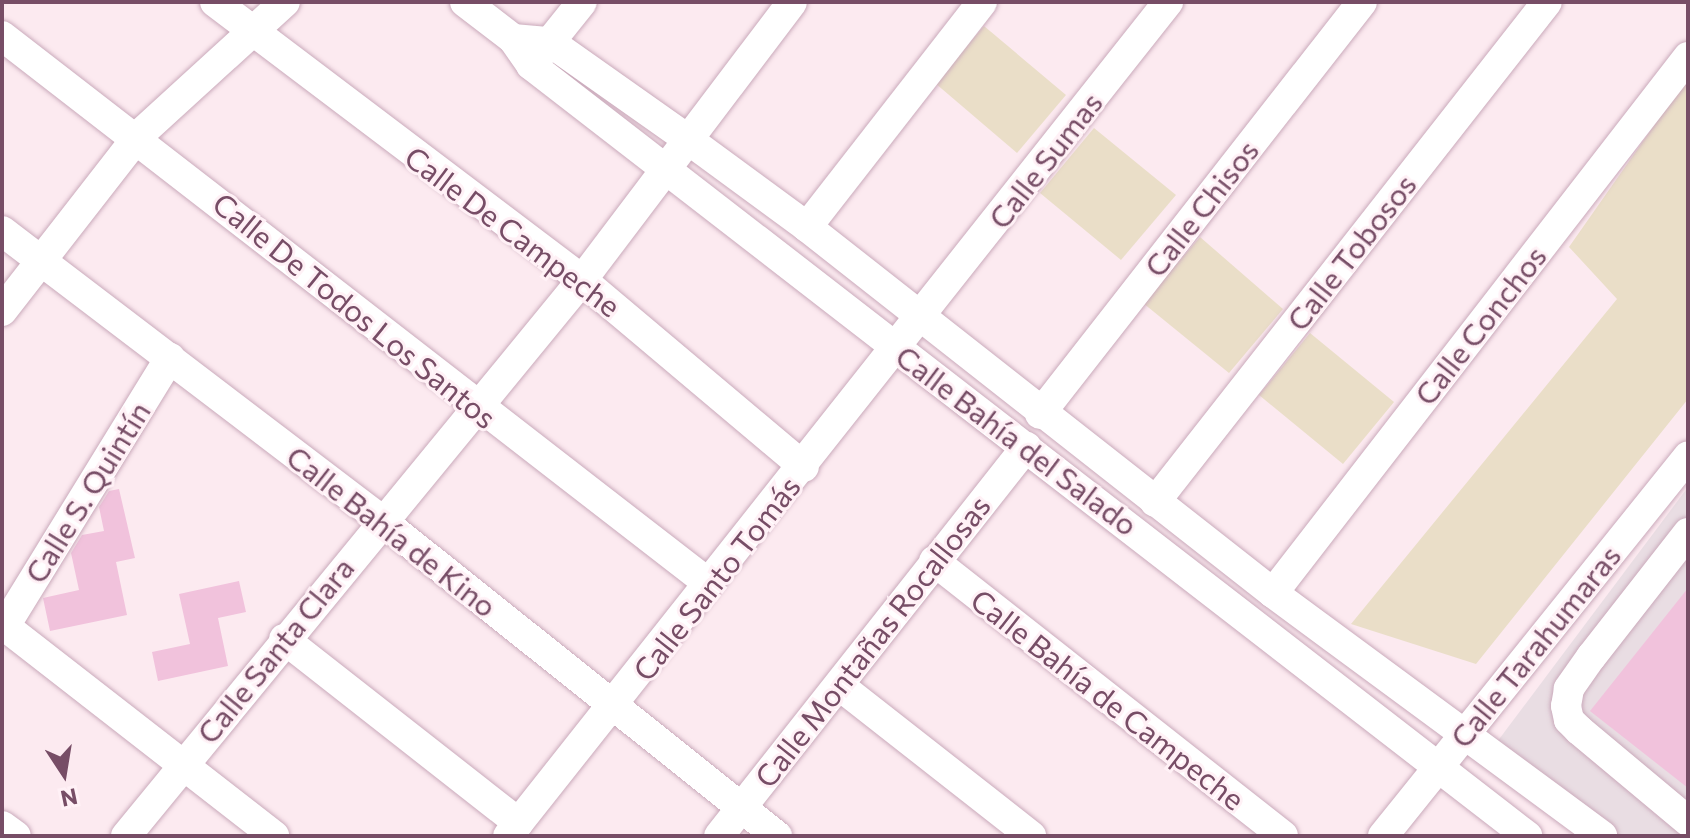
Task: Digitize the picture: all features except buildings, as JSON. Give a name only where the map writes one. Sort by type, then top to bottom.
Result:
[{"type":"street","name":"Calle De Campeche","points":[[215,2],[249,32],[582,280],[804,467]]},
{"type":"street","points":[[2,311],[138,136],[285,2]]},
{"type":"street","points":[[465,2],[513,39],[540,54],[582,2]]},
{"type":"street","name":"Calle Santa Clara","points":[[126,836],[180,765],[582,280],[669,168],[686,138],[792,2]]},
{"type":"street","points":[[807,227],[982,2]]},
{"type":"street","name":"Calle Sumas","points":[[921,318],[1168,2]]},
{"type":"street","name":"Calle Chisos","points":[[1040,414],[1362,2]]},
{"type":"street","name":"Calle Tobosos","points":[[1155,502],[1547,2]]},
{"type":"street","name":"Calle De Todos Los Santos","points":[[2,36],[138,136],[475,406],[708,583]]},
{"type":"street","name":"Calle Bahía del Salado","points":[[540,54],[686,138],[807,227],[1040,414],[1273,593],[1602,836]]},
{"type":"street","name":"Calle Bahía del Salado","points":[[540,54],[669,168],[896,348],[1440,765],[1527,836]]},
{"type":"street","name":"Calle Conchos","points":[[1273,593],[1688,57]]},
{"type":"street","name":"Calle Bahía de Kino","points":[[2,231],[381,520],[777,836]]},
{"type":"street","name":"Calle Santo Tomás","points":[[514,830],[921,318]]},
{"type":"street","name":"Calle S. Quintín","points":[[3,625],[170,358]]},
{"type":"street","name":"Calle Montañas Rocallosas","points":[[719,836],[1026,447]]},
{"type":"street","name":"Calle Tarahumaras","points":[[1383,836],[1687,458]]},
{"type":"street","points":[[1688,533],[1591,657],[1569,689],[1566,706],[1569,720],[1579,730],[1688,821]]},
{"type":"street","name":"Calle Bahía de Campeche","points":[[934,561],[1283,836]]},
{"type":"street","points":[[3,625],[274,836]]},
{"type":"street","points":[[284,639],[514,830]]},
{"type":"street","points":[[840,686],[1031,836]]},
{"type":"street","points":[[2,826],[16,836]]},
{"type":"shaded area","points":[[984,26],[1066,95],[1017,153],[935,83]]},
{"type":"shaded area","points":[[1688,77],[1688,399],[1476,664],[1351,624],[1617,299],[1569,247]]},
{"type":"shaded area","points":[[1094,128],[1176,195],[1121,260],[1040,193]]},
{"type":"shaded area","points":[[1200,237],[1283,309],[1229,373],[1143,303]]},
{"type":"shaded area","points":[[1310,333],[1394,402],[1343,464],[1259,395]]},
{"type":"shaded area","points":[[1688,487],[1688,836],[1579,836],[1482,762]]}]
